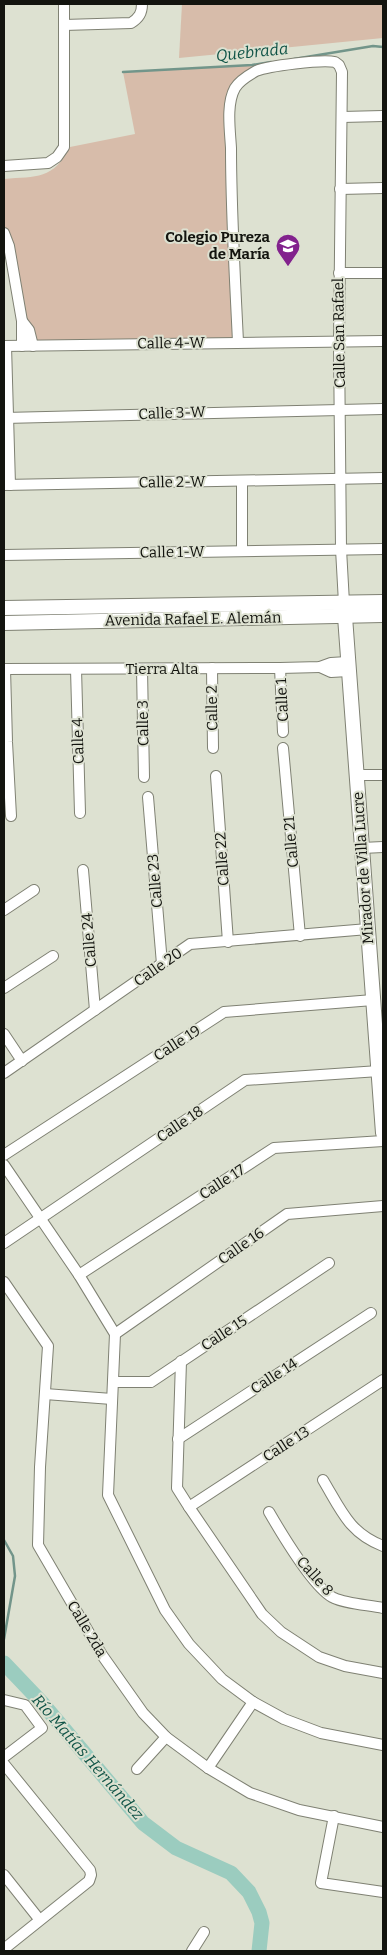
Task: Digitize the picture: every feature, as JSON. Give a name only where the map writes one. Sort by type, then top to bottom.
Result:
[{"type":"main road","name":"Avenida Rafael E. Alemán","points":[[4,623],[344,610],[383,602]]},
{"type":"main road","name":"Avenida Rafael E. Alemán","points":[[4,608],[344,610],[383,615]]},
{"type":"main road","name":"Mirador de Villa Lucre","points":[[344,610],[383,1133]]},
{"type":"street","points":[[4,166],[48,163],[57,157],[64,147],[64,4]]},
{"type":"street","points":[[64,25],[131,23],[138,19],[142,10],[142,4]]},
{"type":"street","name":"Calle San Rafael","points":[[238,342],[231,175],[230,112],[232,94],[238,84],[255,72],[263,69],[331,61],[339,65],[342,72],[338,343],[341,549],[344,610]]},
{"type":"street","points":[[342,117],[383,116]]},
{"type":"street","points":[[340,189],[383,188]]},
{"type":"street","points":[[4,233],[22,321],[22,346]]},
{"type":"street","points":[[339,274],[383,273]]},
{"type":"street","points":[[22,321],[29,330],[32,346]]},
{"type":"street","name":"Calle 4-W","points":[[5,346],[238,342],[383,342]]},
{"type":"street","points":[[5,346],[7,485]]},
{"type":"street","name":"Calle 3-W","points":[[6,418],[383,409]]},
{"type":"street","name":"Calle 2-W","points":[[7,485],[383,478]]},
{"type":"street","points":[[242,481],[242,550]]},
{"type":"street","name":"Calle 1-W","points":[[4,554],[383,549]]},
{"type":"street","name":"Tierra Alta","points":[[4,669],[280,668],[320,667],[331,663],[348,667]]},
{"type":"street","name":"Calle 2","points":[[212,668],[213,748]]},
{"type":"street","name":"Calle 1","points":[[280,668],[283,732]]},
{"type":"street","points":[[4,669],[5,742],[11,816]]},
{"type":"street","name":"Calle 4","points":[[76,669],[80,813]]},
{"type":"street","name":"Calle 3","points":[[142,669],[144,778]]},
{"type":"street","name":"Calle 21","points":[[283,748],[300,936]]},
{"type":"street","points":[[356,775],[383,774]]},
{"type":"street","name":"Calle 22","points":[[216,776],[228,942]]},
{"type":"street","name":"Calle 23","points":[[148,797],[162,964]]},
{"type":"street","points":[[362,848],[383,847]]},
{"type":"street","name":"Calle 24","points":[[83,870],[96,1010]]},
{"type":"street","points":[[4,910],[34,890]]},
{"type":"street","name":"Calle 20","points":[[4,1073],[190,944],[368,929]]},
{"type":"street","points":[[4,988],[53,956]]},
{"type":"street","name":"Calle 19","points":[[4,1155],[224,1012],[373,1000]]},
{"type":"street","points":[[4,1034],[22,1061]]},
{"type":"street","name":"Calle 18","points":[[4,1242],[245,1080],[378,1071]]},
{"type":"street","name":"Calle 17","points":[[79,1275],[274,1148],[383,1141]]},
{"type":"street","points":[[4,1165],[79,1275],[115,1334],[108,1495],[165,1610],[189,1644],[222,1679],[253,1702],[284,1719],[321,1733],[383,1745]]},
{"type":"street","name":"Calle 16","points":[[115,1334],[287,1214],[383,1206]]},
{"type":"street","name":"Calle 15","points":[[113,1382],[151,1382],[329,1263]]},
{"type":"street","name":"Calle 2da","points":[[4,1282],[48,1346],[40,1468],[38,1545],[102,1655],[143,1713],[166,1737],[208,1768],[250,1793],[299,1810],[383,1827]]},
{"type":"street","name":"Calle 14","points":[[178,1439],[371,1313]]},
{"type":"street","points":[[181,1361],[177,1488],[189,1507],[262,1614],[281,1632],[318,1656],[345,1666],[383,1673]]},
{"type":"street","name":"Calle 13","points":[[189,1507],[383,1380]]},
{"type":"street","points":[[45,1394],[112,1399]]},
{"type":"street","points":[[323,1480],[351,1527],[368,1540],[383,1546]]},
{"type":"street","name":"Calle 8","points":[[269,1512],[287,1543],[317,1583],[333,1598],[383,1608]]},
{"type":"street","points":[[4,1700],[25,1705],[42,1728],[4,1757]]},
{"type":"street","points":[[208,1768],[253,1702]]},
{"type":"street","points":[[137,1769],[166,1737]]},
{"type":"street","points":[[4,1764],[90,1870],[91,1875],[89,1880],[4,1949]]},
{"type":"street","points":[[334,1816],[321,1882],[383,1892]]},
{"type":"street","points":[[4,1875],[39,1920]]},
{"type":"street","points":[[192,1951],[204,1932]]},
{"type":"shaded area","points":[[182,4],[383,4],[383,38],[179,58]]},
{"type":"shaded area","points":[[252,65],[255,72],[232,94],[238,342],[36,346],[24,310],[4,231],[4,179],[35,176],[50,171],[64,158],[70,147],[135,134],[123,72]]},
{"type":"waterway","name":"Quebrada","points":[[294,59],[373,46],[383,47]]},
{"type":"waterway","name":"Quebrada","points":[[123,72],[252,65],[271,62]]},
{"type":"waterway","points":[[4,1540],[13,1556],[15,1576],[4,1639]]},
{"type":"waterway","name":"Río Matías Hernández","points":[[4,1663],[43,1704],[143,1823],[176,1848],[231,1873],[249,1892],[262,1923],[259,1951]]},
{"type":"place","name":"Colegio Pureza de María","points":[[288,267]]}]
